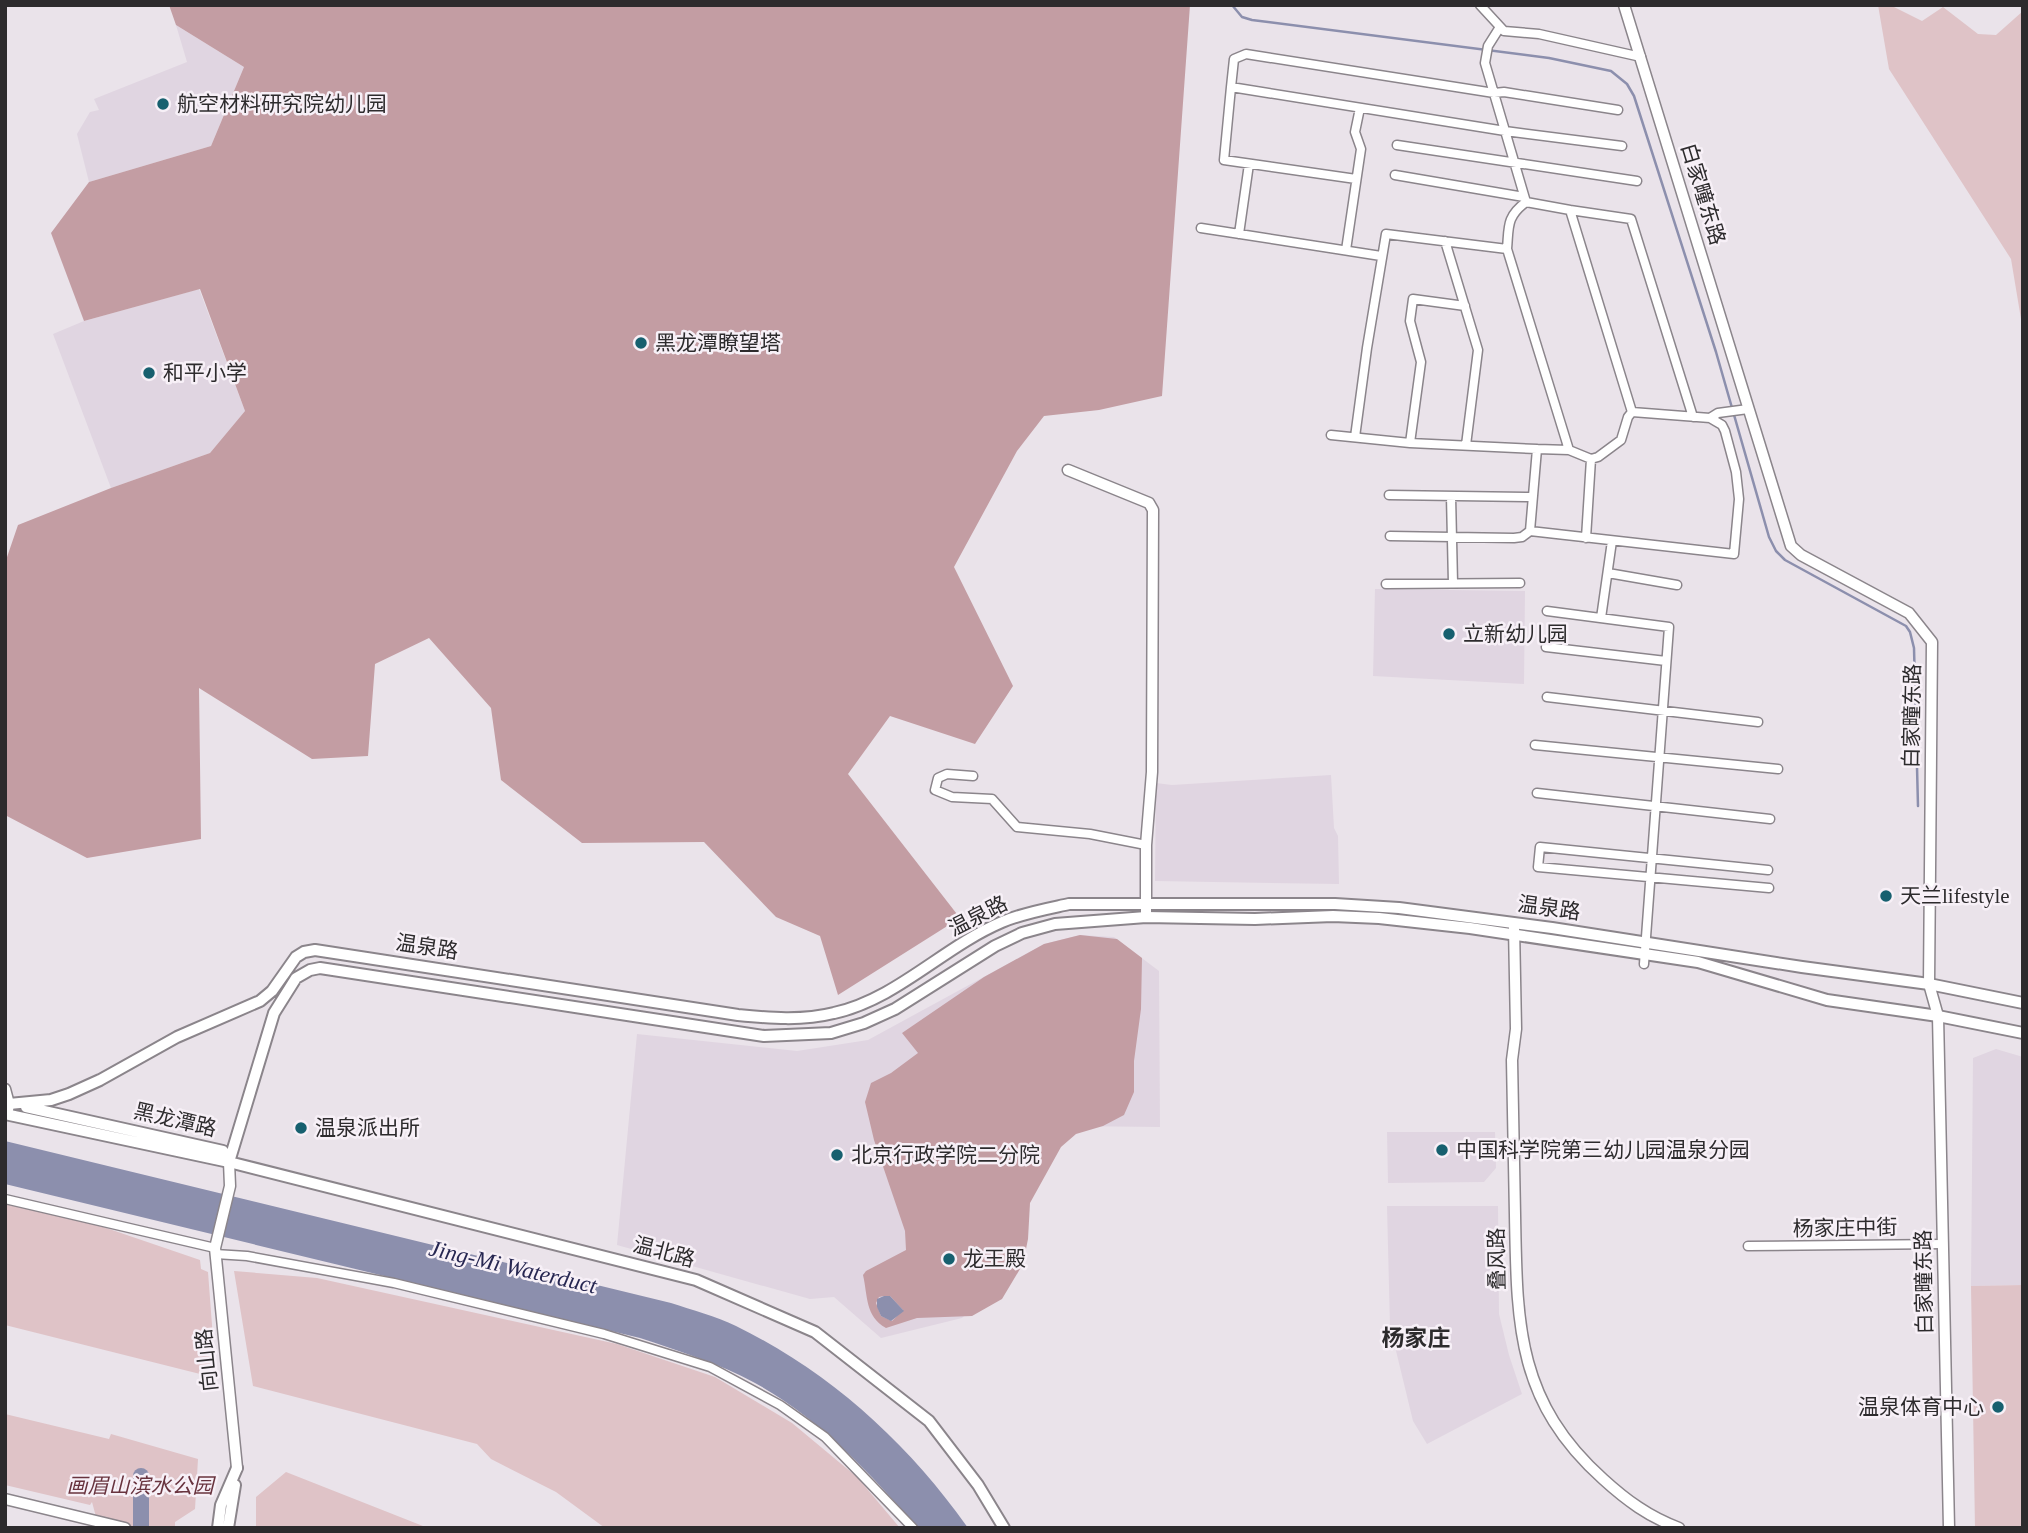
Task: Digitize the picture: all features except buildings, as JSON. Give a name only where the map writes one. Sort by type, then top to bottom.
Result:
[{"type":"main road","name":"温泉路","points":[[7,1109],[51,1101],[100,1080],[177,1037],[260,1001],[272,990],[296,957],[304,952],[334,952],[738,1015],[794,1018],[834,1013],[871,1000],[1002,922],[1038,910],[1069,904],[1335,904],[1399,908],[1514,922],[1645,953],[1802,967],[1929,984],[2023,1003]]},
{"type":"main road","name":"温泉路","points":[[229,1162],[274,1013],[296,978],[310,970],[333,968],[764,1036],[813,1035],[848,1029],[895,1009],[973,958],[1023,933],[1055,923],[1146,917],[1255,919],[1333,916],[1380,918],[1645,953],[1698,962],[1827,1000],[1938,1016],[2023,1033]]},
{"type":"main road","points":[[333,968],[325,963],[323,957],[326,953],[334,952]]},
{"type":"main road","name":"黑龙潭路","points":[[7,1109],[223,1151],[229,1162]]},
{"type":"main road","name":"温北路","points":[[229,1162],[696,1280],[815,1332],[929,1421],[978,1485],[1004,1528]]},
{"type":"main road","name":"向山路","points":[[218,1528],[221,1505],[237,1468]]},
{"type":"main road","name":"向山路","points":[[228,1528],[237,1468]]},
{"type":"street","points":[[1480,5],[1504,31],[1551,36],[1641,57]]},
{"type":"street","name":"白家疃东路","points":[[1624,5],[1641,57],[1738,410],[1791,546],[1801,555],[1909,613],[1932,642],[1929,984],[1938,1016],[1949,1528]]},
{"type":"street","points":[[1500,27],[1488,50],[1485,63],[1525,199]]},
{"type":"street","points":[[1356,179],[1224,160],[1234,59],[1246,54],[1618,110]]},
{"type":"street","points":[[1231,87],[1505,131],[1622,146]]},
{"type":"street","points":[[1346,250],[1361,149],[1355,132],[1360,108]]},
{"type":"street","points":[[1397,145],[1637,181]]},
{"type":"street","points":[[1239,234],[1250,164]]},
{"type":"street","points":[[1395,175],[1570,210],[1631,219],[1693,417]]},
{"type":"street","points":[[1525,199],[1509,220],[1507,249],[1569,450]]},
{"type":"street","points":[[1570,210],[1632,412]]},
{"type":"street","points":[[1200,228],[1381,256]]},
{"type":"street","points":[[1355,437],[1386,233],[1507,249]]},
{"type":"street","points":[[1445,241],[1478,350],[1466,445]]},
{"type":"street","points":[[1410,443],[1421,362],[1410,321],[1413,299],[1465,306]]},
{"type":"street","points":[[1710,418],[1718,413],[1738,410]]},
{"type":"street","points":[[1390,536],[1514,538],[1522,537],[1530,531],[1734,554],[1739,499],[1736,472],[1723,425],[1710,418],[1632,412]]},
{"type":"street","points":[[1331,435],[1410,443],[1569,450],[1591,459],[1621,440],[1632,412]]},
{"type":"street","points":[[1530,531],[1537,449]]},
{"type":"street","points":[[1586,538],[1591,459]]},
{"type":"street","points":[[1068,470],[1149,503],[1153,510],[1152,772],[1146,845],[1146,917]]},
{"type":"street","points":[[1390,495],[1532,497]]},
{"type":"street","points":[[1451,496],[1453,583]]},
{"type":"street","points":[[1601,618],[1612,541]]},
{"type":"street","points":[[1608,573],[1677,585]]},
{"type":"street","points":[[1387,583],[1520,583]]},
{"type":"street","points":[[1547,611],[1669,627],[1645,953]]},
{"type":"street","points":[[1546,647],[1666,661]]},
{"type":"street","points":[[1547,697],[1758,722]]},
{"type":"street","points":[[1535,745],[1778,769]]},
{"type":"street","points":[[972,776],[947,774],[938,778],[935,790],[952,797],[992,799],[1017,828],[1066,831],[1146,845]]},
{"type":"street","points":[[1537,793],[1770,818]]},
{"type":"street","points":[[1768,870],[1540,847],[1538,867],[1769,888]]},
{"type":"street","name":"叠风路","points":[[1514,922],[1516,1029],[1512,1060],[1516,1282],[1519,1323],[1526,1356],[1553,1421],[1584,1461],[1632,1504],[1679,1528]]},
{"type":"street","points":[[5,1089],[7,1109]]},
{"type":"street","name":"向山路","points":[[229,1162],[230,1186],[215,1251],[237,1468]]},
{"type":"street","points":[[5,1199],[215,1251],[394,1283],[596,1332],[710,1367],[780,1405],[825,1437],[913,1528]]},
{"type":"street","name":"杨家庄中街","points":[[1748,1246],[1942,1244]]},
{"type":"street","points":[[5,1499],[125,1528]]},
{"type":"shaded area","points":[[169,5],[1190,5],[1162,396],[1099,410],[1044,416],[1017,451],[954,567],[1013,686],[975,744],[890,716],[848,774],[960,918],[838,995],[820,936],[776,917],[704,842],[582,843],[501,780],[491,708],[429,638],[375,664],[368,756],[312,759],[199,688],[201,839],[87,858],[5,815],[5,563],[18,525],[210,453],[245,411],[200,289],[84,321],[51,233],[89,182],[211,146],[244,67],[176,25]]},
{"type":"shaded area","name":"航空材料研究院幼儿园","points":[[176,25],[244,67],[211,146],[89,182],[77,134],[90,112],[99,110],[94,99],[187,62]]},
{"type":"shaded area","name":"和平小学","points":[[199,289],[245,411],[210,453],[111,488],[53,334],[84,321]]},
{"type":"shaded area","name":"立新幼儿园","points":[[1375,589],[1525,591],[1524,684],[1373,676]]},
{"type":"shaded area","points":[[1331,775],[1334,828],[1338,836],[1339,884],[1155,881],[1156,783],[1172,785]]},
{"type":"shaded area","name":"北京行政学院二分院","points":[[1080,935],[1114,937],[1159,971],[1160,1127],[1070,1126],[1030,1182],[993,1287],[962,1318],[881,1338],[834,1297],[810,1299],[617,1245],[637,1034],[797,1051],[868,1040],[1044,944]]},
{"type":"shaded area","points":[[1080,935],[1117,939],[1142,958],[1134,1092],[1124,1115],[1103,1126],[1076,1134],[1061,1147],[1030,1203],[1028,1239],[1023,1264],[1002,1299],[972,1316],[917,1318],[886,1328],[871,1312],[863,1275],[906,1250],[905,1231],[874,1140],[865,1102],[871,1083],[891,1073],[918,1053],[902,1033],[984,977],[1044,944]],"holes":[[[890,1296],[903,1310],[892,1321],[881,1316],[876,1303],[879,1297]]]},
{"type":"shaded area","points":[[1996,1049],[2023,1057],[2023,1285],[1971,1286],[1973,1058]]},
{"type":"shaded area","name":"中国科学院第三幼儿园温泉分园","points":[[1387,1132],[1495,1132],[1496,1168],[1484,1182],[1388,1183]]},
{"type":"shaded area","points":[[1387,1206],[1498,1206],[1499,1314],[1522,1394],[1427,1444],[1413,1421],[1390,1326]]},
{"type":"green space","points":[[1878,5],[1890,5],[1922,21],[1943,7],[1978,34],[1996,35],[2023,11],[2023,331],[2011,259],[1889,69]]},
{"type":"green space","points":[[5,1198],[36,1204],[200,1260],[201,1269],[208,1272],[216,1378],[5,1325]]},
{"type":"green space","points":[[234,1271],[317,1278],[617,1344],[715,1377],[792,1423],[857,1477],[900,1528],[605,1528],[556,1492],[491,1459],[477,1444],[253,1386]]},
{"type":"green space","name":"温泉体育中心","points":[[2023,1285],[2023,1528],[1975,1528],[1971,1286]]},
{"type":"green space","name":"画眉山滨水公园","points":[[5,1414],[109,1439],[111,1434],[198,1459],[195,1509],[175,1522],[175,1528],[99,1528],[92,1502],[90,1505],[5,1485]]},
{"type":"green space","points":[[286,1472],[428,1528],[258,1528],[256,1497]]},
{"type":"water","name":"Jing-Mi Waterduct","points":[[5,1141],[671,1303],[720,1319],[770,1344],[803,1365],[865,1412],[920,1467],[968,1528],[918,1528],[862,1467],[801,1413],[755,1383],[713,1363],[640,1338],[5,1184]]},
{"type":"water","points":[[890,1296],[904,1311],[891,1321],[881,1316],[877,1307],[877,1299]]},
{"type":"waterway","points":[[1232,5],[1242,17],[1252,20],[1549,58],[1611,71],[1627,84],[1634,96],[1716,352],[1769,537],[1776,551],[1785,560],[1906,626],[1910,632],[1914,648],[1918,806]]},
{"type":"waterway","points":[[141,1476],[141,1528]]},
{"type":"place","name":"航空材料研究院幼儿园","points":[[163,104]]},
{"type":"place","name":"黑龙潭瞭望塔","points":[[641,343]]},
{"type":"place","name":"和平小学","points":[[149,373]]},
{"type":"place","name":"立新幼儿园","points":[[1449,634]]},
{"type":"place","name":"天兰lifestyle","points":[[1886,896]]},
{"type":"place","name":"温泉派出所","points":[[301,1128]]},
{"type":"place","name":"中国科学院第三幼儿园温泉分园","points":[[1442,1150]]},
{"type":"place","name":"北京行政学院二分院","points":[[837,1155]]},
{"type":"place","name":"龙王殿","points":[[949,1259]]},
{"type":"place","name":"温泉体育中心","points":[[1998,1407]]},
{"type":"district","name":"杨家庄","points":[[1416,1338]]}]
